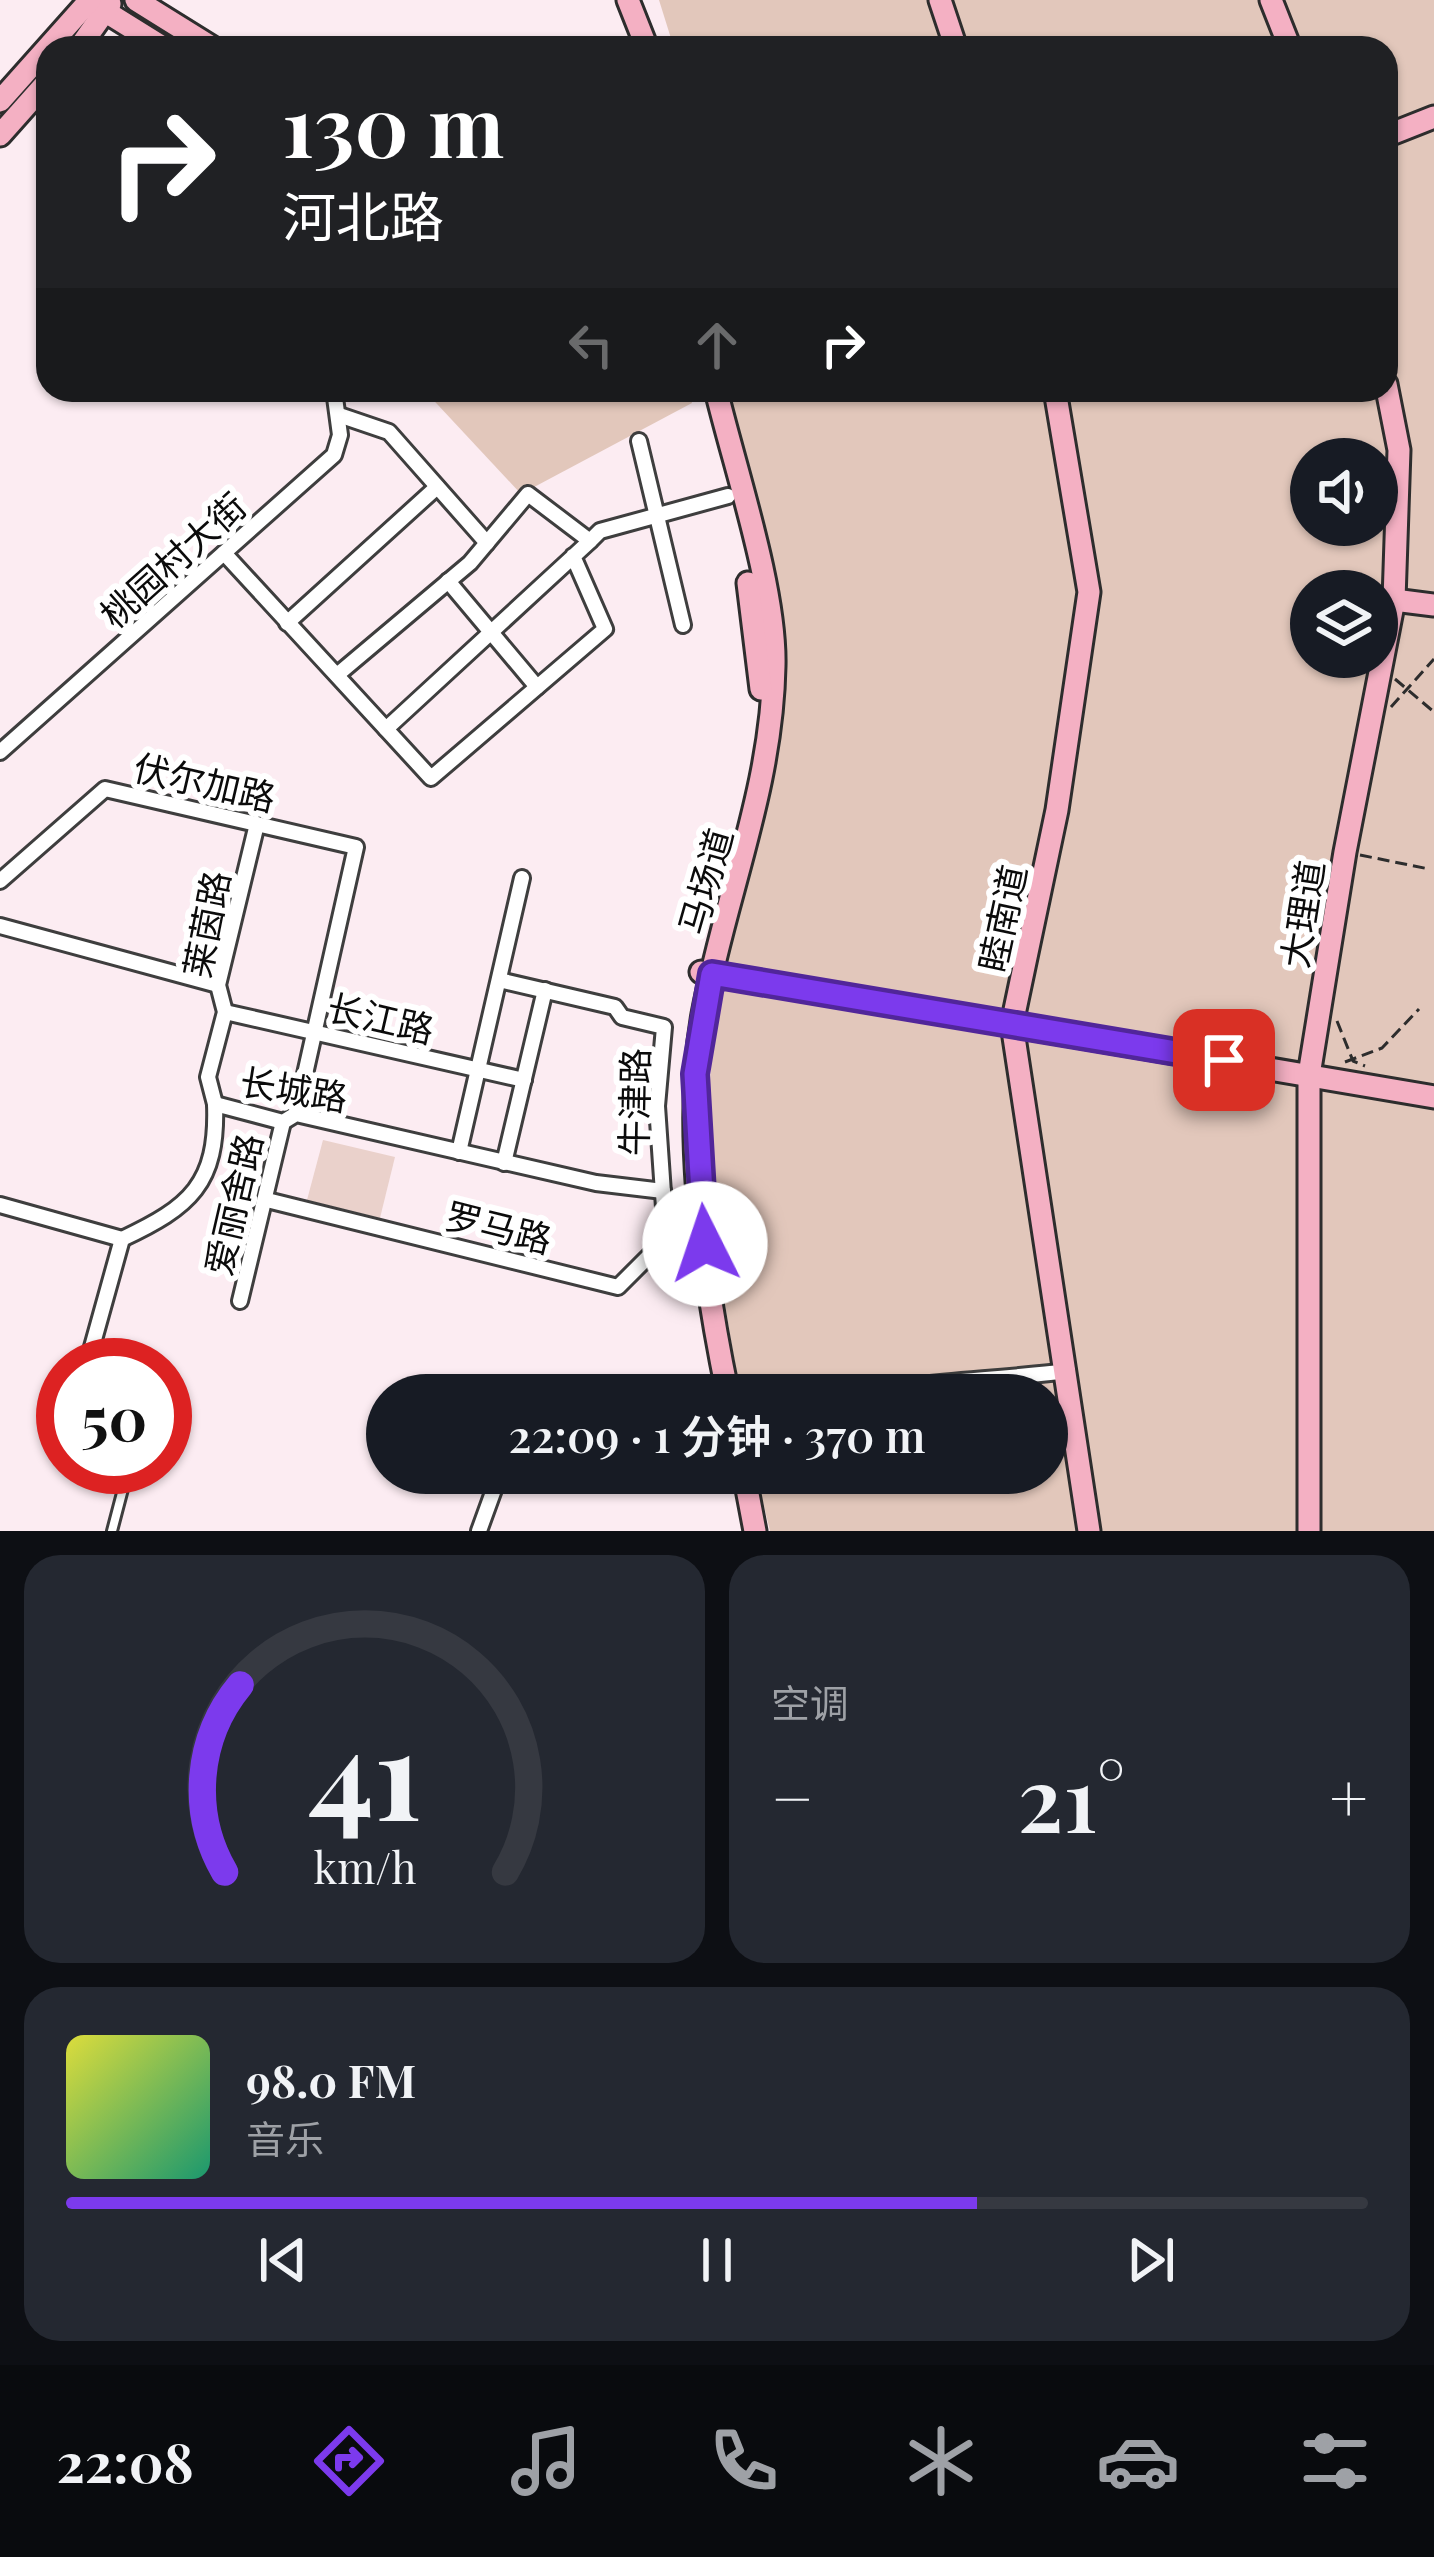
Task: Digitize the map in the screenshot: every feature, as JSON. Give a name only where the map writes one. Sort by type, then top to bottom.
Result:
[{"type":"street","points":[[136,0],[194,36]]},
{"type":"street","points":[[628,0],[642,36]]},
{"type":"street","points":[[642,0],[656,36]]},
{"type":"street","points":[[940,0],[952,36]]},
{"type":"street","points":[[1271,0],[1285,36]]},
{"type":"street","points":[[85,36],[97,3]]},
{"type":"street","points":[[97,3],[146,36]]},
{"type":"street","points":[[64,36],[97,3]]},
{"type":"street","points":[[0,101],[36,65]]},
{"type":"street","points":[[0,135],[36,94]]},
{"type":"street","points":[[1398,131],[1434,117]]},
{"type":"street","name":"桃园村大街","points":[[0,752],[334,455],[336,402]]},
{"type":"street","name":"马场道","points":[[704,402],[753,604],[761,686],[746,808],[706,973],[695,1074],[699,1245],[714,1374]]},
{"type":"street","name":"马场道","points":[[706,973],[757,817],[767,763],[775,648],[719,402]]},
{"type":"street","name":"睦南道","points":[[1057,402],[1089,592],[1057,810],[1012,1024],[1089,1531]]},
{"type":"street","name":"大理道","points":[[1390,402],[1399,450],[1395,570]]},
{"type":"street","points":[[338,415],[389,432],[487,543]]},
{"type":"street","points":[[639,441],[683,625]]},
{"type":"street","points":[[287,623],[437,487]]},
{"type":"street","points":[[338,675],[448,581],[528,494],[590,541]]},
{"type":"street","points":[[386,729],[600,531],[728,496]]},
{"type":"street","points":[[224,553],[430,778],[605,629],[573,556]]},
{"type":"street","points":[[448,581],[537,687]]},
{"type":"street","points":[[1398,600],[1434,605]]},
{"type":"street","name":"大理道","points":[[1309,1531],[1310,1068],[1345,852],[1380,678]]},
{"type":"street","name":"伏尔加路","points":[[0,880],[105,790],[356,847]]},
{"type":"street","name":"莱茵路","points":[[215,1104],[208,1077],[225,1012],[218,985],[256,824]]},
{"type":"street","name":"爱丽舍路","points":[[240,1301],[314,1032],[356,847]]},
{"type":"street","points":[[459,1152],[522,878]]},
{"type":"street","points":[[0,926],[218,985]]},
{"type":"street","points":[[706,973],[1310,1068],[1434,1097]]},
{"type":"street","points":[[499,980],[545,990],[504,1163]]},
{"type":"street","name":"牛津路","points":[[545,990],[616,1007],[622,1017],[664,1027],[657,1106],[667,1251]]},
{"type":"street","name":"长江路","points":[[225,1012],[524,1080]]},
{"type":"street","name":"长城路","points":[[122,1239],[174,1214],[202,1181],[216,1138],[215,1104],[663,1191]]},
{"type":"street","name":"罗马路","points":[[266,1200],[618,1287],[652,1252],[699,1245]]},
{"type":"street","points":[[0,1205],[122,1239],[94,1338]]},
{"type":"street","name":"马场道","points":[[699,1245],[724,1374]]},
{"type":"street","points":[[1042,1374],[1068,1371]]},
{"type":"street","points":[[478,1531],[492,1494]]},
{"type":"street","points":[[735,1494],[742,1531]]},
{"type":"street","points":[[748,1494],[755,1531]]},
{"type":"lane","points":[[112,1531],[122,1494]]},
{"type":"path","points":[[1387,713],[1403,689],[1434,659]]},
{"type":"path","points":[[1394,678],[1434,712]]},
{"type":"path","points":[[1345,852],[1429,869]]},
{"type":"path","points":[[1335,1005],[1340,1038],[1354,1060],[1376,1071]]},
{"type":"path","points":[[1310,1068],[1354,1060],[1382,1048],[1419,1009]]},
{"type":"shaded area","points":[[659,0],[1434,0],[1434,1531],[770,1531],[761,1494],[1068,1494],[1068,1374],[737,1374],[719,1264],[710,1085],[720,994],[776,763],[785,666],[779,600],[731,402],[1398,402],[1398,36],[670,36]]},
{"type":"shaded area","points":[[435,402],[692,402],[692,403],[521,494]]},
{"type":"shaded area","points":[[323,1140],[395,1157],[380,1218],[307,1200]]},
{"type":"route","points":[[705,1244],[695,1074],[712,974],[1224,1060]]}]
